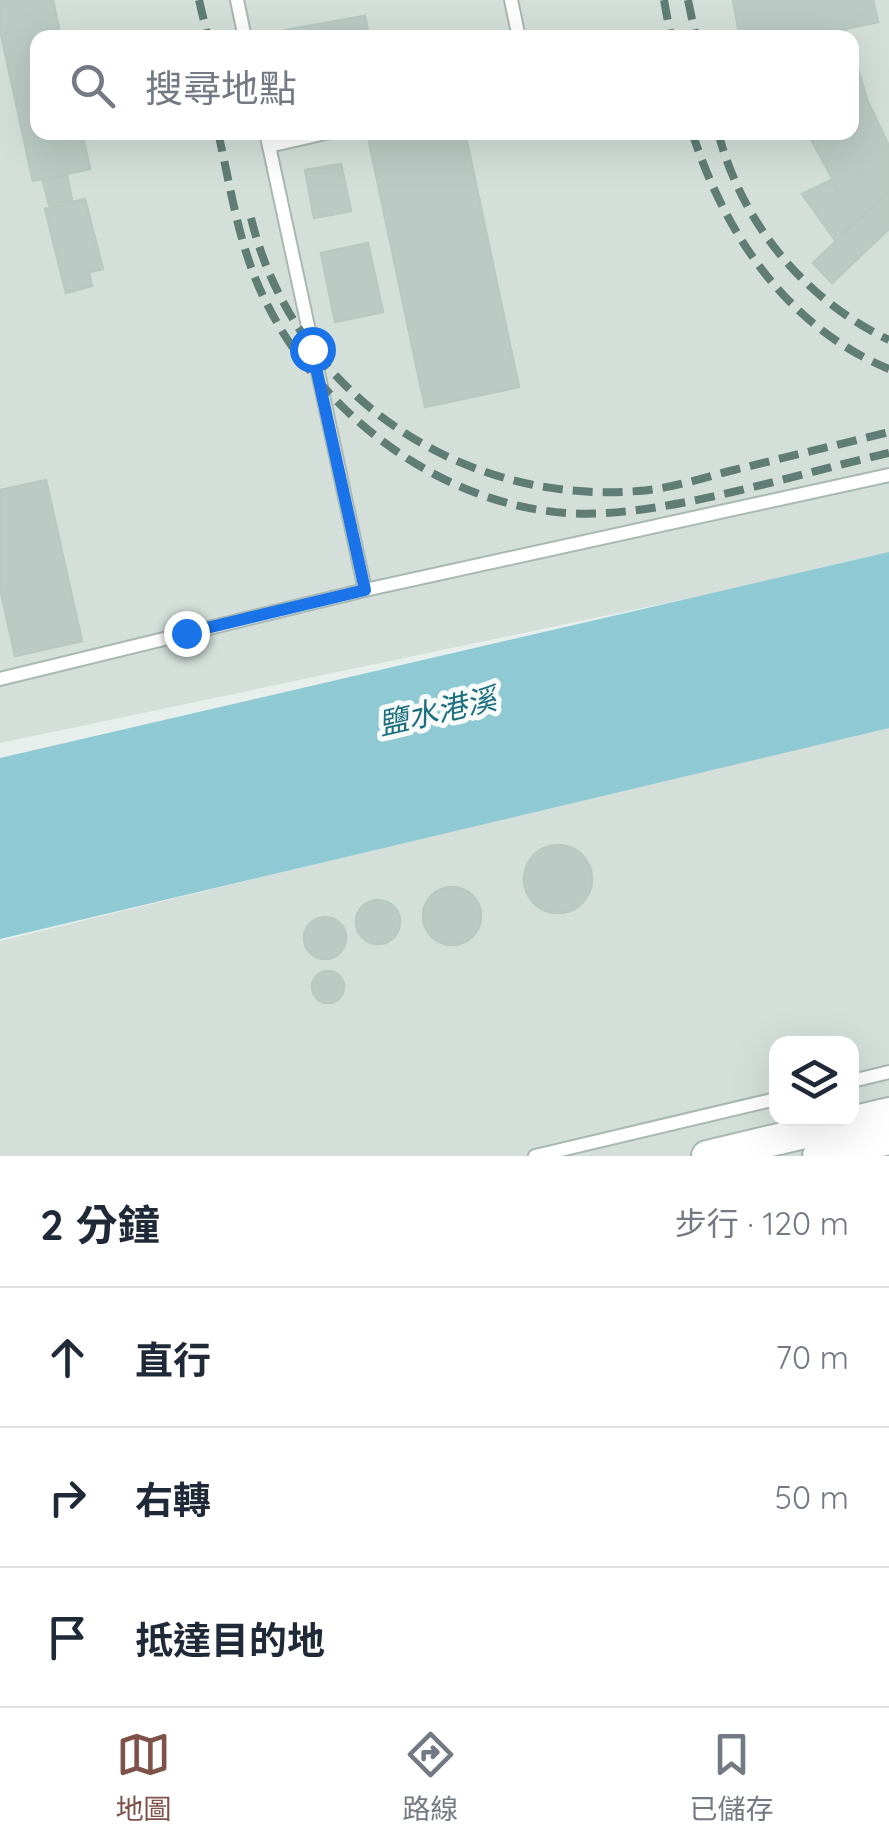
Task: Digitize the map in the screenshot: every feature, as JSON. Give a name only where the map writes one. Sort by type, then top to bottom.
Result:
[{"type":"street","points":[[708,1156],[889,1114]]},
{"type":"street","points":[[818,1156],[889,1139]]},
{"type":"lane","points":[[237,0],[243,30]]},
{"type":"lane","points":[[511,0],[517,30]]},
{"type":"lane","points":[[267,140],[365,590]]},
{"type":"lane","points":[[0,679],[365,590],[889,475]]},
{"type":"lane","points":[[859,1079],[889,1072]]},
{"type":"lane","points":[[535,1156],[769,1100]]},
{"type":"shaded area","points":[[0,0],[889,0],[889,556],[0,743]]},
{"type":"shaded area","points":[[889,724],[889,1156],[0,1156],[0,941]]},
{"type":"water","name":"鹽水港溪","points":[[889,552],[889,728],[0,939],[0,758]]},
{"type":"building","points":[[0,0],[53,0],[59,30],[30,30],[30,140],[84,140],[90,169],[33,181],[0,30]]},
{"type":"building","points":[[733,0],[873,0],[878,22],[840,30],[739,30]]},
{"type":"building","points":[[365,16],[368,30],[285,30]]},
{"type":"building","points":[[859,72],[889,146],[889,191],[856,222],[811,140],[859,140]]},
{"type":"building","points":[[369,140],[467,140],[519,387],[425,407]]},
{"type":"building","points":[[341,164],[351,211],[314,218],[305,170]]},
{"type":"building","points":[[67,175],[72,200],[49,205],[43,181]]},
{"type":"building","points":[[831,180],[856,222],[836,241],[802,194]]},
{"type":"building","points":[[889,191],[889,229],[832,283],[813,263]]},
{"type":"building","points":[[85,199],[103,269],[89,272],[92,286],[66,293],[45,209]]},
{"type":"building","points":[[368,243],[383,312],[335,322],[321,253]]},
{"type":"building","points":[[46,480],[82,641],[15,656],[0,588],[0,490]]},
{"type":"building","points":[[558,845],[571,847],[582,855],[590,866],[590,892],[582,903],[571,911],[558,913],[545,911],[534,903],[526,892],[524,879],[526,866],[534,855],[545,847]]},
{"type":"building","points":[[452,887],[472,896],[481,916],[472,936],[452,945],[432,936],[423,916],[432,896]]},
{"type":"building","points":[[378,900],[394,906],[400,922],[394,938],[378,944],[362,938],[356,922],[362,906]]},
{"type":"building","points":[[325,917],[340,923],[346,938],[340,953],[325,959],[310,953],[304,938],[310,923]]},
{"type":"building","points":[[328,971],[339,976],[344,987],[339,998],[328,1003],[317,998],[312,987],[317,976]]},
{"type":"railway","points":[[199,0],[206,30]]},
{"type":"railway","points":[[664,0],[670,30]]},
{"type":"railway","points":[[688,0],[694,30]]},
{"type":"railway","points":[[220,140],[249,260],[265,300],[291,345],[324,387],[362,425],[405,457],[452,483],[502,502],[554,512],[607,513],[712,497],[889,453]]},
{"type":"railway","points":[[695,140],[722,206],[765,273],[820,329],[889,369]]},
{"type":"railway","points":[[721,140],[743,198],[781,255],[830,303],[889,340]]},
{"type":"railway","points":[[251,218],[273,281],[305,337],[345,385],[394,426],[449,457],[508,479],[572,491],[650,490],[889,432]]},
{"type":"route","points":[[186,633],[365,590],[312,349]]}]
